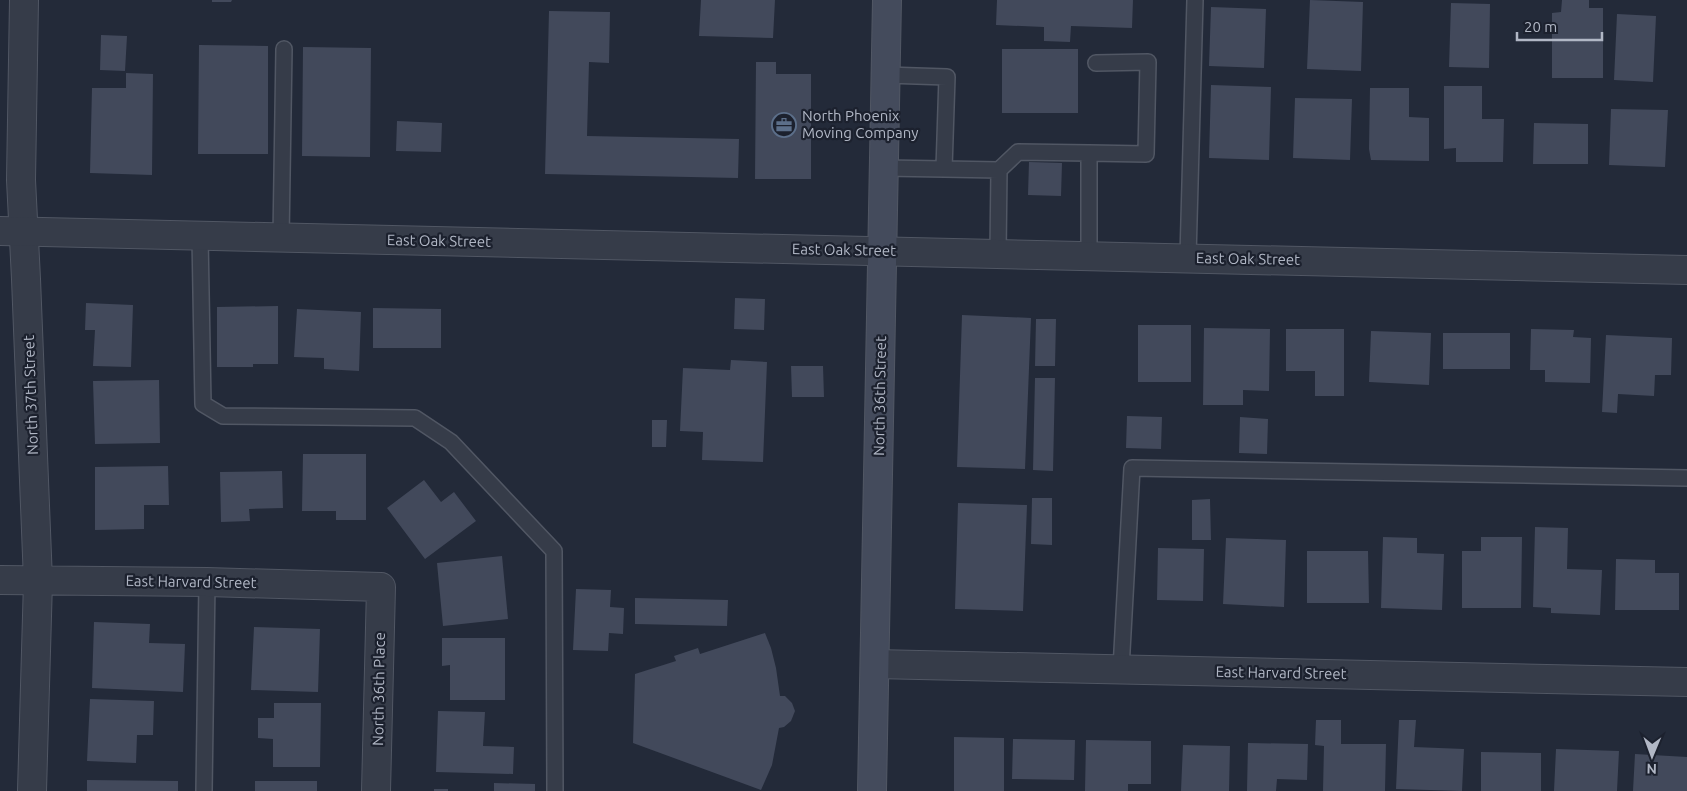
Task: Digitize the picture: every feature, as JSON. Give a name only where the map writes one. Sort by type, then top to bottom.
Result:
[{"type":"main road","name":"North 36th Street","points":[[872,791],[888,0]]},
{"type":"street","name":"North 37th Street","points":[[24,0],[20,180],[12,231],[38,581],[32,791]]},
{"type":"street","name":"East Oak Street","points":[[12,231],[1687,270]]},
{"type":"street","name":"East Harvard Street","points":[[0,580],[207,582],[381,587]]},
{"type":"street","name":"North 36th Place","points":[[376,791],[381,587]]},
{"type":"street","name":"East Harvard Street","points":[[875,664],[1687,682]]},
{"type":"lane","points":[[1188,257],[1195,0]]},
{"type":"lane","points":[[281,238],[284,49]]},
{"type":"lane","points":[[884,168],[998,170],[1018,152],[1146,154],[1148,62],[1096,63]]},
{"type":"lane","points":[[886,75],[947,77],[944,169]]},
{"type":"lane","points":[[1088,153],[1089,255]]},
{"type":"lane","points":[[998,170],[998,253]]},
{"type":"lane","points":[[200,236],[203,404],[223,416],[415,418],[451,442],[554,551],[555,791]]},
{"type":"lane","points":[[1121,670],[1132,468],[1687,478]]},
{"type":"lane","points":[[204,791],[207,582]]},
{"type":"building","points":[[212,0],[232,0],[231,2],[212,2]]},
{"type":"building","points":[[701,0],[775,0],[773,38],[699,36]]},
{"type":"building","points":[[997,0],[1133,0],[1132,28],[1071,26],[1070,42],[1044,41],[1044,27],[996,25]]},
{"type":"building","points":[[1310,0],[1363,2],[1361,71],[1307,69]]},
{"type":"building","points":[[1562,0],[1589,0],[1589,8],[1603,8],[1603,78],[1552,78],[1552,13],[1561,12]]},
{"type":"building","points":[[1451,3],[1490,4],[1489,68],[1449,67]]},
{"type":"building","points":[[1211,7],[1266,9],[1264,68],[1209,66]]},
{"type":"building","points":[[549,11],[610,12],[609,63],[589,62],[587,136],[739,139],[738,178],[545,174]]},
{"type":"building","points":[[1617,14],[1656,16],[1653,82],[1614,80]]},
{"type":"building","points":[[101,35],[127,36],[125,71],[100,70]]},
{"type":"building","points":[[199,45],[268,46],[268,154],[198,154]]},
{"type":"building","points":[[303,47],[371,48],[370,157],[302,156]]},
{"type":"building","points":[[1002,49],[1078,49],[1078,113],[1002,113]]},
{"type":"building","points":[[756,62],[776,62],[776,74],[811,74],[811,179],[755,179]]},
{"type":"building","points":[[126,73],[153,74],[152,175],[90,173],[92,88],[126,88]]},
{"type":"building","points":[[1211,85],[1271,87],[1269,160],[1209,158]]},
{"type":"building","points":[[1444,86],[1482,86],[1482,119],[1504,119],[1503,162],[1456,162],[1456,148],[1444,149]]},
{"type":"building","points":[[1370,88],[1409,88],[1409,117],[1429,118],[1429,161],[1371,160],[1369,149]]},
{"type":"building","points":[[1295,98],[1352,99],[1350,160],[1293,158]]},
{"type":"building","points":[[1611,109],[1668,110],[1665,167],[1609,165]]},
{"type":"building","points":[[397,121],[442,123],[441,152],[396,151]]},
{"type":"building","points":[[1534,123],[1588,124],[1588,164],[1533,164]]},
{"type":"building","points":[[1029,162],[1062,163],[1061,196],[1028,195]]},
{"type":"building","points":[[735,298],[765,299],[764,330],[734,329]]},
{"type":"building","points":[[86,303],[133,305],[131,367],[93,366],[95,330],[85,330]]},
{"type":"building","points":[[278,306],[278,364],[253,364],[253,367],[217,367],[217,307]]},
{"type":"building","points":[[373,308],[441,309],[441,348],[373,348]]},
{"type":"building","points":[[297,309],[361,312],[359,371],[324,369],[324,358],[294,357]]},
{"type":"building","points":[[962,315],[1031,318],[1025,469],[957,467]]},
{"type":"building","points":[[1036,319],[1056,319],[1055,366],[1035,366]]},
{"type":"building","points":[[1138,325],[1191,325],[1191,382],[1138,382]]},
{"type":"building","points":[[1204,328],[1270,329],[1269,391],[1243,390],[1243,405],[1203,405]]},
{"type":"building","points":[[1286,329],[1344,329],[1344,396],[1315,396],[1315,371],[1286,371]]},
{"type":"building","points":[[1531,329],[1574,330],[1573,337],[1591,338],[1590,383],[1545,382],[1545,370],[1530,370]]},
{"type":"building","points":[[1371,331],[1431,333],[1429,385],[1369,382]]},
{"type":"building","points":[[1443,333],[1510,333],[1510,369],[1443,369]]},
{"type":"building","points":[[1606,335],[1672,338],[1671,375],[1655,375],[1654,396],[1618,394],[1617,413],[1602,412]]},
{"type":"building","points":[[731,360],[767,362],[763,462],[702,460],[703,432],[680,431],[683,368],[730,370]]},
{"type":"building","points":[[791,366],[823,366],[824,397],[792,397]]},
{"type":"building","points":[[1035,378],[1055,378],[1053,471],[1033,470]]},
{"type":"building","points":[[159,380],[160,443],[95,444],[93,381]]},
{"type":"building","points":[[1127,416],[1162,417],[1161,449],[1126,448]]},
{"type":"building","points":[[1240,417],[1268,419],[1267,454],[1239,453]]},
{"type":"building","points":[[652,420],[667,420],[666,447],[652,447]]},
{"type":"building","points":[[303,454],[366,454],[366,520],[336,520],[336,511],[302,511]]},
{"type":"building","points":[[168,466],[169,505],[144,505],[144,529],[95,530],[95,467]]},
{"type":"building","points":[[282,471],[283,508],[249,509],[250,521],[221,522],[220,472]]},
{"type":"building","points":[[424,480],[441,502],[454,492],[476,521],[425,559],[387,508]]},
{"type":"building","points":[[1032,498],[1052,498],[1052,545],[1031,544]]},
{"type":"building","points":[[1210,499],[1211,540],[1192,540],[1192,500]]},
{"type":"building","points":[[958,503],[1027,505],[1023,611],[955,609]]},
{"type":"building","points":[[1535,527],[1568,528],[1567,569],[1602,570],[1600,615],[1551,613],[1551,608],[1533,607]]},
{"type":"building","points":[[1383,537],[1417,538],[1417,553],[1444,554],[1442,610],[1381,608]]},
{"type":"building","points":[[1481,537],[1522,537],[1521,608],[1462,608],[1462,551],[1481,551]]},
{"type":"building","points":[[1226,538],[1286,540],[1284,607],[1223,604]]},
{"type":"building","points":[[1158,548],[1204,549],[1203,601],[1157,600]]},
{"type":"building","points":[[1307,551],[1368,551],[1369,603],[1307,603]]},
{"type":"building","points":[[502,556],[508,619],[443,626],[437,563]]},
{"type":"building","points":[[1616,559],[1655,560],[1655,573],[1679,573],[1679,610],[1615,610]]},
{"type":"building","points":[[576,589],[611,590],[610,607],[624,608],[623,634],[609,633],[608,651],[573,650]]},
{"type":"building","points":[[635,598],[728,600],[727,626],[635,624]]},
{"type":"building","points":[[94,622],[150,624],[149,643],[185,644],[183,692],[92,688]]},
{"type":"building","points":[[254,627],[320,629],[318,692],[251,690]]},
{"type":"building","points":[[765,633],[776,668],[780,696],[785,696],[792,703],[795,711],[791,721],[784,727],[779,728],[772,765],[761,790],[633,743],[635,674],[676,661],[674,656],[698,648],[700,654]]},
{"type":"building","points":[[442,638],[505,638],[505,700],[450,700],[450,665],[442,666]]},
{"type":"building","points":[[90,699],[154,701],[153,735],[137,735],[136,763],[87,761]]},
{"type":"building","points":[[274,703],[321,703],[320,767],[273,767],[273,739],[258,738],[258,718],[274,718]]},
{"type":"building","points":[[438,711],[485,712],[483,746],[514,747],[513,774],[436,772]]},
{"type":"building","points":[[1316,720],[1341,720],[1341,744],[1386,744],[1385,791],[1323,791],[1324,746],[1315,745]]},
{"type":"building","points":[[1399,720],[1416,720],[1414,747],[1464,749],[1462,791],[1396,789]]},
{"type":"building","points":[[954,737],[1004,738],[1004,791],[954,791]]},
{"type":"building","points":[[1013,739],[1075,740],[1074,780],[1012,779]]},
{"type":"building","points":[[1086,740],[1151,741],[1151,784],[1128,784],[1128,791],[1085,791]]},
{"type":"building","points":[[1248,743],[1308,744],[1307,780],[1277,779],[1276,791],[1247,791]]},
{"type":"building","points":[[1183,745],[1230,746],[1229,791],[1181,791]]},
{"type":"building","points":[[1556,749],[1619,751],[1617,791],[1554,791]]},
{"type":"building","points":[[1481,752],[1541,753],[1541,791],[1481,791]]},
{"type":"building","points":[[1635,754],[1687,757],[1687,791],[1633,791]]},
{"type":"building","points":[[87,780],[178,781],[178,791],[87,791]]},
{"type":"building","points":[[255,781],[317,781],[317,791],[255,791]]},
{"type":"building","points":[[494,783],[535,784],[535,791],[494,791]]},
{"type":"building","points":[[434,789],[448,789],[448,791],[434,791]]},
{"type":"place","name":"North Phoenix Moving Company","points":[[784,125]]}]
